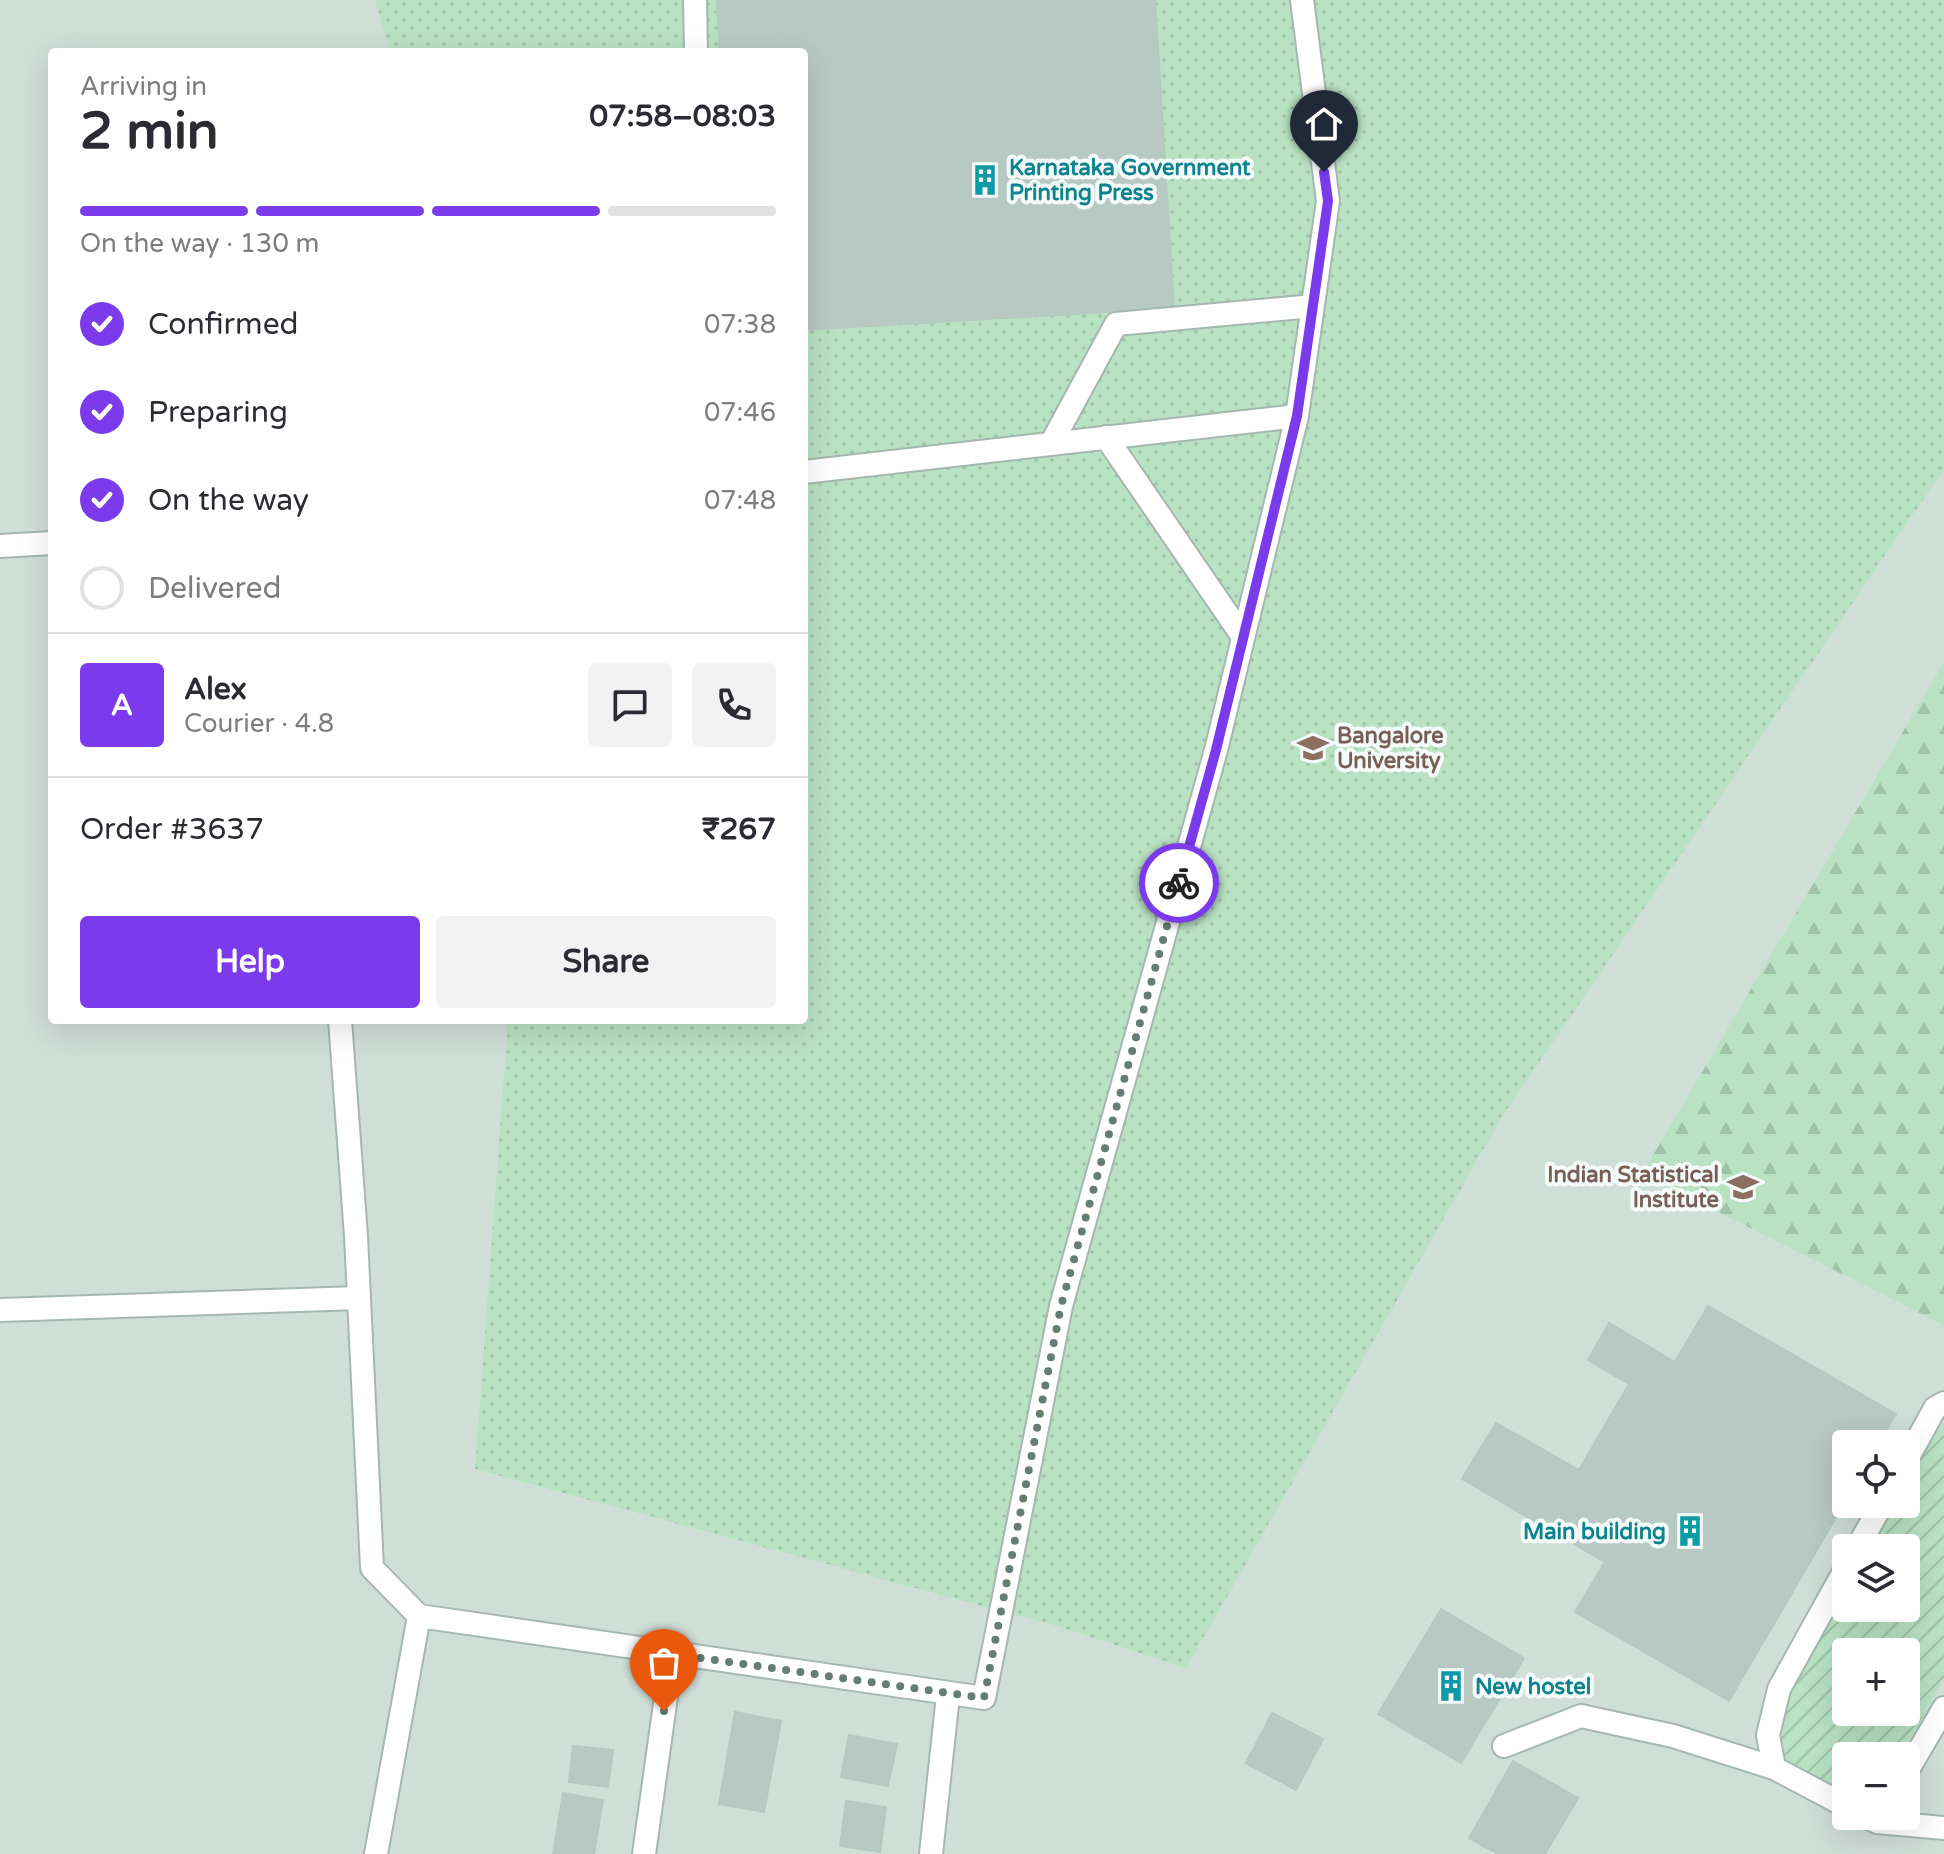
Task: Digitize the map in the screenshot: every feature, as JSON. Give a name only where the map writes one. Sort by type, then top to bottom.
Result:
[{"type":"lane","points":[[695,0],[696,48]]},
{"type":"lane","points":[[340,1024],[359,1298],[372,1568],[419,1616],[984,1698],[1061,1306],[1243,637],[1297,416],[1328,201],[1302,0]]},
{"type":"lane","points":[[1051,444],[1116,324],[1313,306]]},
{"type":"lane","points":[[808,472],[1297,416]]},
{"type":"lane","points":[[1106,437],[1243,637]]},
{"type":"lane","points":[[0,546],[48,543]]},
{"type":"lane","points":[[0,1310],[359,1298]]},
{"type":"lane","points":[[1920,1435],[1935,1408],[1944,1403]]},
{"type":"lane","points":[[1774,1768],[1768,1735],[1779,1689],[1832,1593]]},
{"type":"lane","points":[[376,1854],[419,1616]]},
{"type":"lane","points":[[644,1854],[672,1654]]},
{"type":"lane","points":[[931,1854],[948,1695]]},
{"type":"lane","points":[[1920,1749],[1944,1708]]},
{"type":"lane","points":[[1504,1746],[1581,1716],[1673,1736],[1774,1768],[1832,1799]]},
{"type":"lane","points":[[1920,1825],[1944,1828]]},
{"type":"shaded area","name":"Bangalore University","points":[[0,0],[1944,0],[1944,1854],[0,1854]]},
{"type":"green space","name":"Bangalore University","points":[[375,0],[1944,0],[1944,469],[1502,1117],[1186,1668],[1060,1627],[475,1469],[508,1024],[808,1024],[808,48],[389,48]]},
{"type":"green space","points":[[1944,662],[1944,1325],[1642,1174]]},
{"type":"green space","points":[[1944,1422],[1944,1678],[1920,1722],[1920,1638],[1832,1638],[1832,1726],[1918,1726],[1909,1742],[1832,1742],[1832,1791],[1777,1766],[1768,1728],[1832,1611],[1832,1622],[1920,1622],[1920,1534],[1874,1534],[1882,1518],[1920,1518],[1920,1455]]},
{"type":"building","name":"Karnataka Government Printing Press","points":[[717,0],[1155,0],[1174,308],[808,330],[808,48],[720,48]]},
{"type":"building","name":"Main building","points":[[1708,1306],[1896,1414],[1886,1430],[1832,1430],[1832,1518],[1836,1518],[1729,1701],[1575,1612],[1605,1562],[1462,1479],[1496,1423],[1579,1470],[1629,1384],[1588,1360],[1609,1323],[1675,1362]]},
{"type":"building","name":"New hostel","points":[[1441,1609],[1524,1658],[1461,1763],[1378,1714]]},
{"type":"building","points":[[735,1712],[781,1721],[764,1812],[719,1804]]},
{"type":"building","points":[[1272,1713],[1323,1739],[1296,1790],[1246,1763]]},
{"type":"building","points":[[849,1735],[897,1744],[888,1786],[841,1777]]},
{"type":"building","points":[[573,1746],[613,1750],[608,1787],[569,1782]]},
{"type":"building","points":[[1513,1761],[1578,1798],[1545,1854],[1498,1854],[1469,1838]]},
{"type":"building","points":[[563,1793],[603,1800],[594,1854],[553,1854]]},
{"type":"building","points":[[846,1801],[886,1807],[880,1852],[840,1846]]},
{"type":"way so far","points":[[664,1711],[672,1654],[984,1698],[1061,1306],[1179,883]]},
{"type":"place","name":"Karnataka Government Printing Press","points":[[985,180]]},
{"type":"place","name":"Bangalore University","points":[[1313,748]]},
{"type":"place","name":"Indian Statistical Institute","points":[[1743,1187]]},
{"type":"place","name":"Main building","points":[[1690,1531]]},
{"type":"place","name":"New hostel","points":[[1451,1686]]},
{"type":"route","points":[[1179,883],[1216,750],[1297,416],[1328,201],[1324,172]]}]
